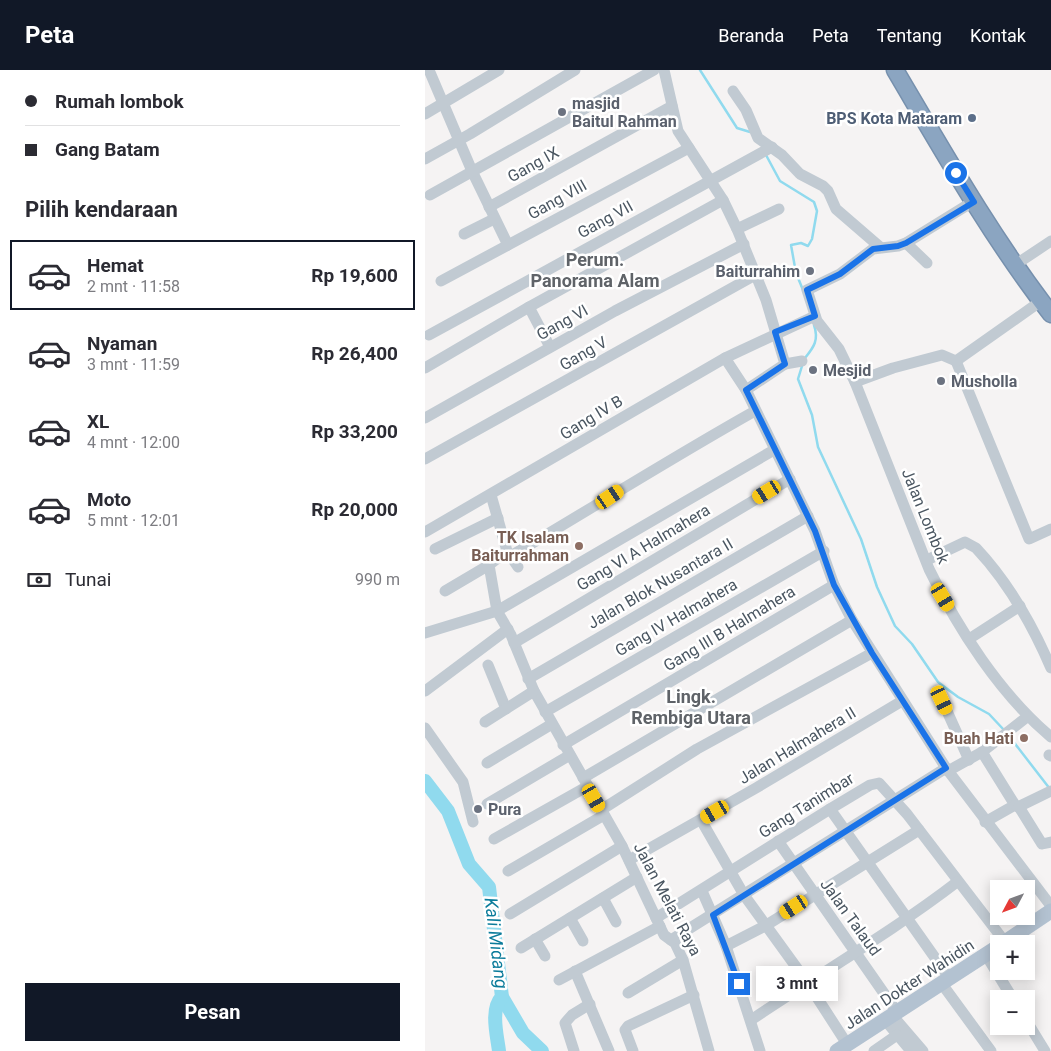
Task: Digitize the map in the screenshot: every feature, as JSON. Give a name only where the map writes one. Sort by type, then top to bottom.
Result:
[{"type":"highway","points":[[895,70],[974,202],[1015,265],[1047,305]]},
{"type":"main road","name":"Jalan Dokter Wahidin","points":[[1015,935],[1051,911]]},
{"type":"main road","name":"Jalan Dokter Wahidin","points":[[842,1048],[990,952]]},
{"type":"street","points":[[429,70],[472,171],[508,245]]},
{"type":"street","points":[[425,114],[499,70]]},
{"type":"street","points":[[425,159],[459,141],[575,70]]},
{"type":"street","points":[[430,195],[654,70]]},
{"type":"street","points":[[663,70],[675,124],[723,200],[744,244],[757,274],[785,364]]},
{"type":"street","points":[[733,91],[746,110],[758,138],[767,150],[800,174],[828,190],[836,209],[880,247],[894,247],[906,243],[974,202]]},
{"type":"street","name":"Gang IX","points":[[489,207],[672,106]]},
{"type":"street","name":"Gang VIII","points":[[441,281],[689,148]]},
{"type":"street","name":"Gang VII","points":[[429,335],[767,150]]},
{"type":"street","points":[[425,368],[529,307],[723,200]]},
{"type":"street","points":[[737,229],[779,209]]},
{"type":"street","points":[[465,234],[494,218]]},
{"type":"street","points":[[1015,265],[1051,241]]},
{"type":"street","points":[[906,243],[927,264]]},
{"type":"street","name":"Gang VI","points":[[425,418],[550,347],[744,244]]},
{"type":"street","name":"Jalan Lombok","points":[[880,247],[873,249],[840,274],[807,290],[812,317],[839,349],[855,382],[929,569],[943,597],[969,639],[1027,717],[1051,737]]},
{"type":"street","name":"Gang V","points":[[425,459],[757,274]]},
{"type":"street","points":[[956,361],[1047,305]]},
{"type":"street","points":[[529,307],[550,347]]},
{"type":"street","name":"Gang IV B","points":[[425,532],[725,358],[775,332],[812,317]]},
{"type":"street","points":[[855,382],[893,368],[942,355],[956,361],[1029,539],[1051,529]]},
{"type":"street","points":[[725,358],[746,390],[808,516],[824,551],[826,566],[834,585],[852,620],[947,770],[1051,906]]},
{"type":"street","points":[[746,390],[785,364],[802,361]]},
{"type":"street","points":[[518,567],[512,558],[514,554],[588,512],[657,466],[755,411]]},
{"type":"street","points":[[425,632],[497,611],[774,450]]},
{"type":"street","name":"Gang VI A Halmahera","points":[[514,643],[790,479]]},
{"type":"street","points":[[445,590],[489,565],[507,551],[491,495]]},
{"type":"street","name":"Jalan Blok Nusantara II","points":[[529,679],[808,516]]},
{"type":"street","points":[[435,549],[498,518]]},
{"type":"street","points":[[927,560],[965,542],[971,543],[987,560],[1021,606],[1036,632],[1051,668]]},
{"type":"street","name":"Gang IV Halmahera","points":[[545,712],[824,551]]},
{"type":"street","points":[[489,565],[497,611]]},
{"type":"street","name":"Gang III B Halmahera","points":[[487,804],[567,750],[834,585]]},
{"type":"street","points":[[969,639],[1021,606]]},
{"type":"street","name":"Jalan Melati Raya","points":[[497,611],[508,629],[545,712],[622,846],[658,922],[683,960],[709,1051]]},
{"type":"street","points":[[494,839],[852,620]]},
{"type":"street","points":[[425,692],[508,629]]},
{"type":"street","points":[[508,871],[603,812],[697,749],[872,653]]},
{"type":"street","points":[[488,665],[506,709]]},
{"type":"street","points":[[485,722],[534,691]]},
{"type":"street","points":[[942,700],[969,760]]},
{"type":"street","name":"Jalan Halmahera II","points":[[629,860],[701,820],[902,701]]},
{"type":"street","points":[[671,940],[896,800],[982,752],[1027,717]]},
{"type":"street","points":[[487,763],[552,724]]},
{"type":"street","points":[[425,728],[463,782],[473,822]]},
{"type":"street","points":[[982,752],[1041,842],[1044,844],[1051,842]]},
{"type":"street","name":"Gang Tanimbar","points":[[559,980],[658,922],[778,841],[870,785],[879,783],[896,800],[919,830],[995,935]]},
{"type":"street","points":[[985,822],[1050,792]]},
{"type":"street","points":[[830,809],[908,919],[991,1051]]},
{"type":"street","points":[[701,820],[744,896],[807,982],[842,1048]]},
{"type":"street","points":[[726,946],[765,926],[919,830]]},
{"type":"street","name":"Jalan Talaud","points":[[778,841],[814,894],[856,950],[891,1016]]},
{"type":"street","points":[[510,914],[622,846]]},
{"type":"street","points":[[521,948],[637,877]]},
{"type":"street","points":[[751,1020],[856,950],[908,919],[957,882]]},
{"type":"street","points":[[702,891],[726,946],[761,1051]]},
{"type":"street","points":[[603,898],[616,922]]},
{"type":"street","points":[[570,918],[583,941]]},
{"type":"street","points":[[535,940],[545,956]]},
{"type":"street","points":[[986,955],[1007,990]]},
{"type":"street","points":[[628,993],[683,960]]},
{"type":"street","points":[[575,971],[609,1051]]},
{"type":"street","points":[[633,1051],[625,1030],[629,1026],[694,995]]},
{"type":"street","points":[[574,1051],[565,1028],[566,1019],[590,1004]]},
{"type":"street","points":[[891,1016],[897,1035],[911,1051]]},
{"type":"street","points":[[891,1016],[923,1051]]},
{"type":"street","points":[[874,1051],[897,1035]]},
{"type":"street","points":[[1035,1035],[1045,1051]]},
{"type":"waterway","points":[[700,70],[737,128],[750,132]]},
{"type":"waterway","points":[[766,155],[780,181],[814,202],[817,211],[812,239],[808,246],[801,243],[791,245],[796,273],[803,290]]},
{"type":"waterway","points":[[805,358],[815,343],[814,325]]},
{"type":"waterway","points":[[802,366],[798,379],[812,415],[818,447],[861,539],[877,587],[895,626],[912,644],[938,682],[958,697],[989,714],[1004,730]]},
{"type":"waterway","points":[[1009,736],[1050,789]]},
{"type":"waterway","name":"Kali Midang","points":[[425,781],[448,811],[469,864],[489,887],[502,997],[523,1033],[542,1051]]},
{"type":"waterway","points":[[499,1051],[495,1015],[498,1002],[502,997]]},
{"type":"place","name":"masjid Baitul Rahman","points":[[562,112]]},
{"type":"place","name":"BPS Kota Mataram","points":[[972,118]]},
{"type":"place","name":"Baiturrahim","points":[[810,271]]},
{"type":"place","name":"Mesjid","points":[[813,370]]},
{"type":"place","name":"Musholla","points":[[941,381]]},
{"type":"place","name":"TK Isalam Baiturrahman","points":[[579,546]]},
{"type":"place","name":"Buah Hati","points":[[1024,738]]},
{"type":"place","name":"Pura","points":[[478,809]]},
{"type":"district","name":"Perum. Panorama Alam","points":[[595,270]]},
{"type":"district","name":"Lingk. Rembiga Utara","points":[[691,708]]},
{"type":"route","points":[[739,984],[713,915],[946,768],[852,620],[826,566],[824,551],[815,531],[746,390],[785,364],[775,332],[815,316],[807,290],[840,274],[873,249],[898,246],[906,243],[974,202],[956,173]]}]
